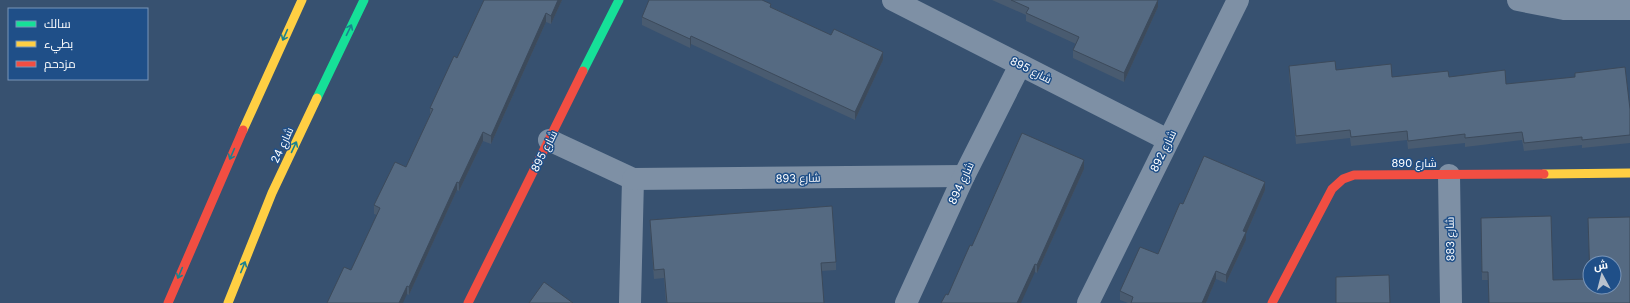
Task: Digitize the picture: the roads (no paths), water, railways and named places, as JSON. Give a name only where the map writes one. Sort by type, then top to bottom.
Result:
[{"type":"street","points":[[168,303],[220,180],[302,0]]},
{"type":"street","name":"شارع 24","points":[[228,303],[272,193],[364,0]]},
{"type":"street","name":"شارع 895","points":[[468,303],[620,0]]},
{"type":"street","name":"شارع 895","points":[[893,0],[1168,140]]},
{"type":"street","name":"شارع 892","points":[[1088,303],[1238,0]]},
{"type":"street","points":[[1518,0],[1564,9],[1630,9]]},
{"type":"street","name":"شارع 894","points":[[906,303],[964,176],[1020,65]]},
{"type":"street","name":"شارع 893","points":[[549,140],[633,179],[964,176]]},
{"type":"street","name":"شارع 890","points":[[1272,303],[1332,189],[1343,179],[1354,175],[1630,173]]},
{"type":"street","name":"شارع 883","points":[[1449,175],[1451,303]]},
{"type":"street","points":[[630,303],[633,179]]}]
